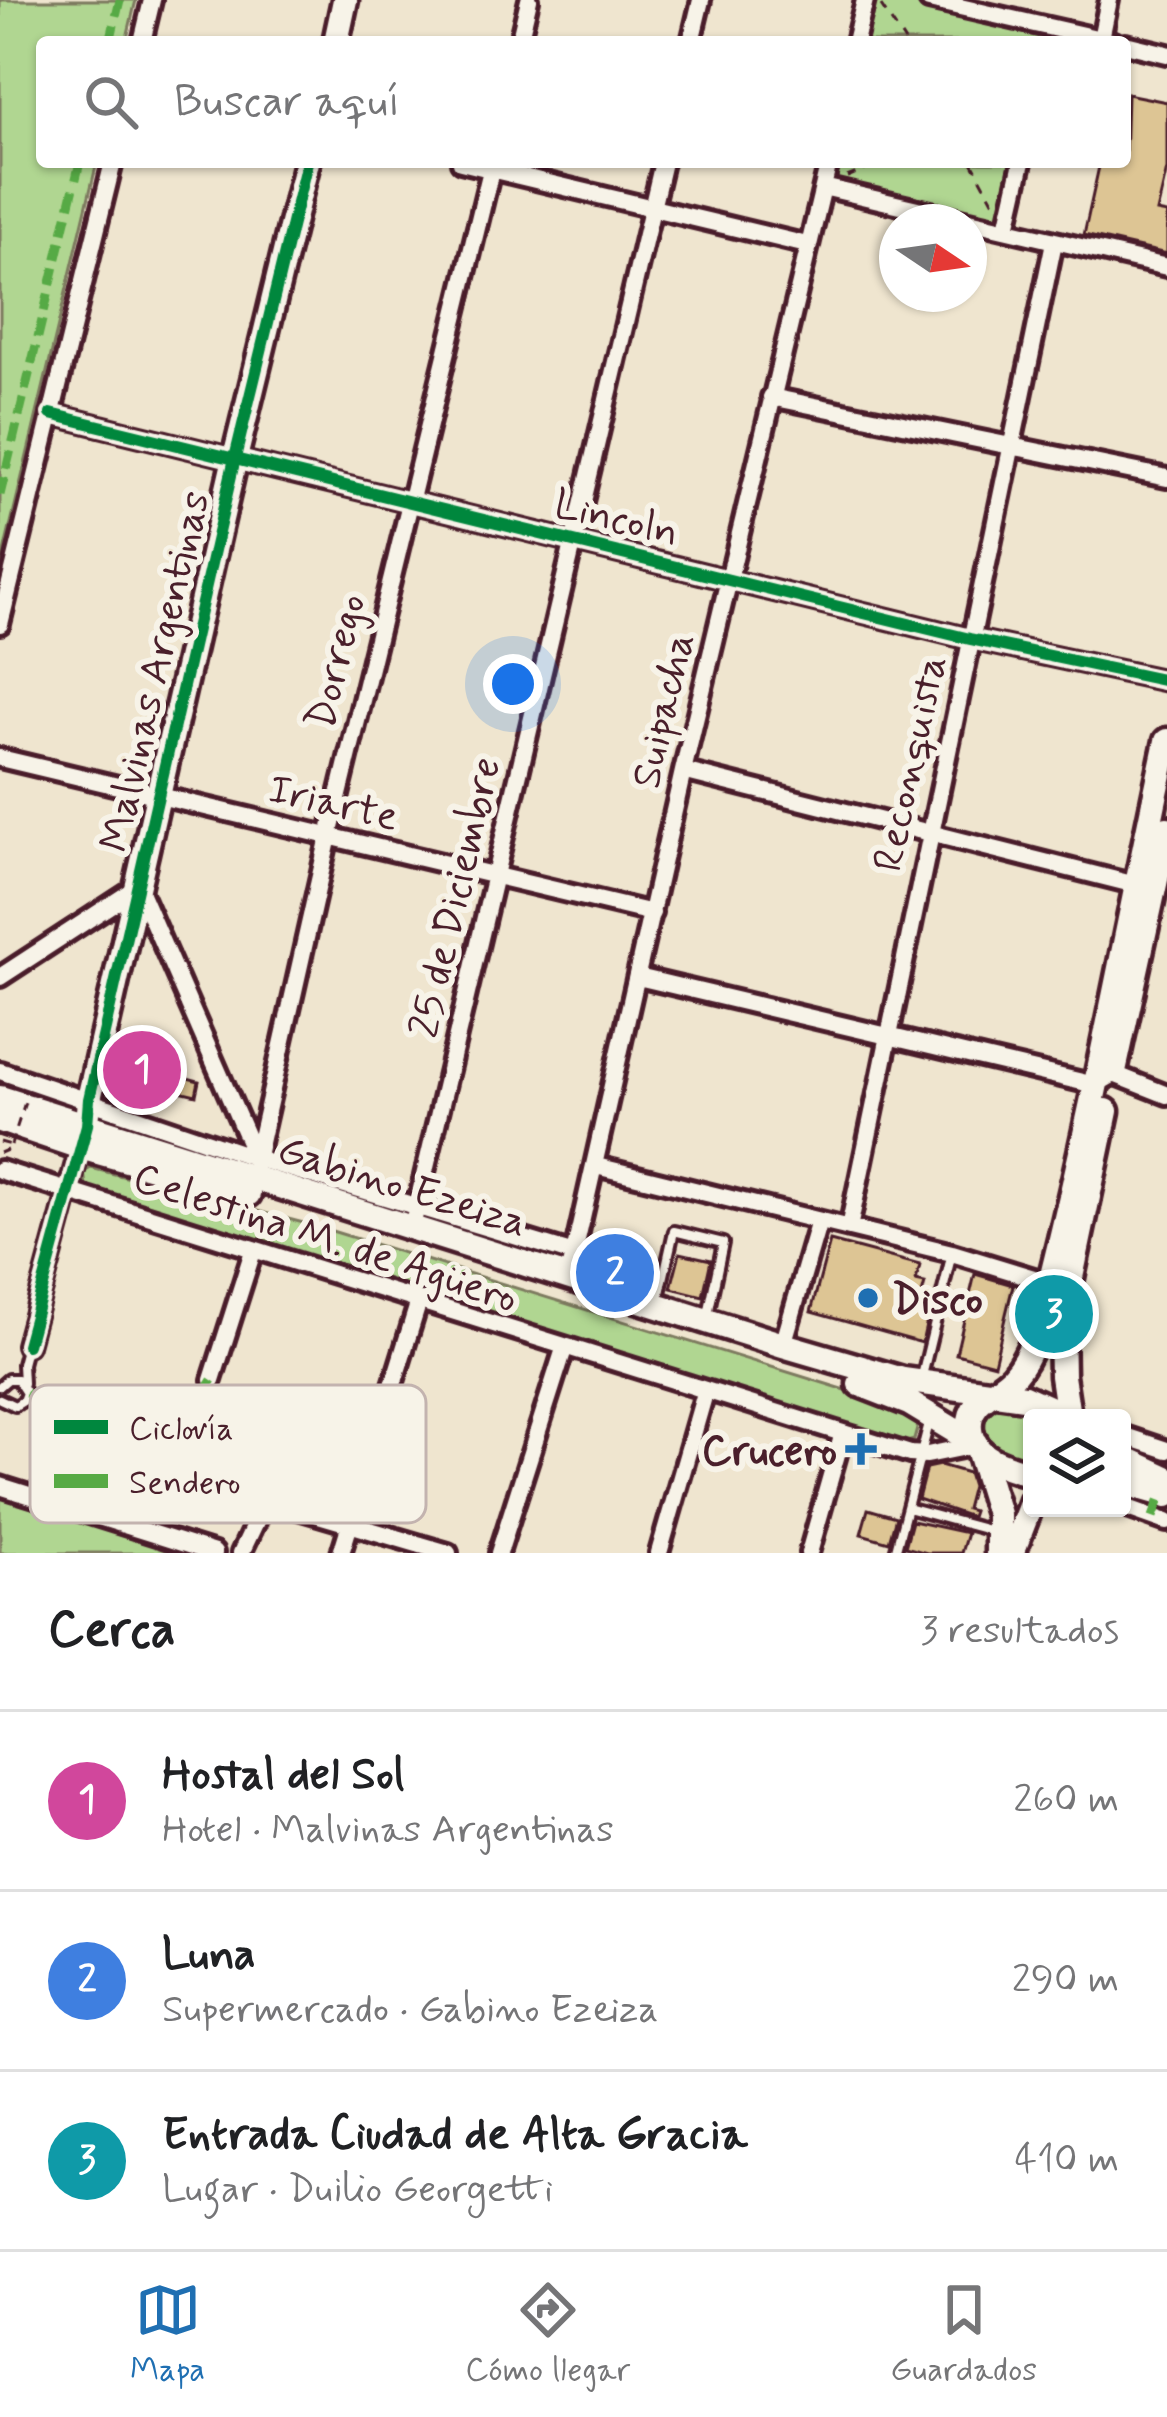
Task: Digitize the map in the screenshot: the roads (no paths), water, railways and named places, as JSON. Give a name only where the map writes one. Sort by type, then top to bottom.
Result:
[{"type":"main road","points":[[337,36],[346,0]]},
{"type":"main road","name":"Malvinas Argentinas","points":[[83,1136],[235,458],[306,168]]},
{"type":"main road","points":[[1068,1409],[1061,1325],[1136,885],[1167,741]]},
{"type":"main road","points":[[1000,1548],[993,1490],[969,1428],[979,1402],[1011,1378],[1027,1355],[1104,1080],[1159,911],[1167,829]]},
{"type":"main road","name":"Gabino Ezeiza","points":[[0,1098],[83,1136],[306,1210],[884,1391],[931,1415],[998,1463],[1023,1471]]},
{"type":"main road","name":"Gabino Ezeiza","points":[[0,1120],[254,1168],[572,1265],[657,1305],[783,1345],[920,1384],[992,1392],[1052,1409]]},
{"type":"main road","points":[[1131,1461],[1167,1478]]},
{"type":"main road","points":[[1131,1485],[1167,1495]]},
{"type":"main road","points":[[1000,1548],[1023,1514]]},
{"type":"street","points":[[143,36],[152,0]]},
{"type":"street","points":[[520,36],[529,0]]},
{"type":"street","points":[[692,36],[701,0]]},
{"type":"street","points":[[856,36],[865,0]]},
{"type":"street","points":[[929,0],[1050,35]]},
{"type":"street","points":[[1107,36],[1108,0]]},
{"type":"street","points":[[1131,45],[1167,54]]},
{"type":"street","points":[[0,624],[111,168]]},
{"type":"street","name":"Dorrego","points":[[254,1168],[329,836],[492,168]]},
{"type":"street","points":[[500,168],[807,245]]},
{"type":"street","name":"25 de Diciembre","points":[[414,1217],[662,168]]},
{"type":"street","name":"Suipacha","points":[[572,1265],[683,771],[828,168]]},
{"type":"street","points":[[1007,228],[1021,168]]},
{"type":"street","points":[[823,187],[1167,267]]},
{"type":"street","name":"Reconquista","points":[[849,1228],[1054,242]]},
{"type":"street","points":[[772,397],[1167,478]]},
{"type":"street","name":"Lincoln","points":[[51,414],[970,639],[1167,681]]},
{"type":"street","name":"Iriarte","points":[[0,758],[652,913]]},
{"type":"street","points":[[683,771],[1136,885]]},
{"type":"street","points":[[0,977],[138,887],[254,1168]]},
{"type":"street","points":[[638,977],[1167,1095]]},
{"type":"street","points":[[0,1071],[89,1099],[254,1168]]},
{"type":"street","points":[[27,1345],[83,1136]]},
{"type":"street","points":[[596,1166],[952,1253],[1050,1283]]},
{"type":"street","name":"Celestina M. de Agüero","points":[[0,1170],[418,1304],[921,1456],[976,1445]]},
{"type":"street","points":[[783,1345],[819,1221]]},
{"type":"street","points":[[212,1380],[253,1251]]},
{"type":"street","points":[[393,1385],[418,1304]]},
{"type":"street","points":[[499,1553],[564,1349]]},
{"type":"street","points":[[659,1553],[706,1393]]},
{"type":"street","points":[[809,1553],[843,1433]]},
{"type":"street","points":[[1131,1438],[1167,1450]]},
{"type":"street","points":[[0,1486],[30,1495]]},
{"type":"street","points":[[1131,1509],[1167,1522]]},
{"type":"street","points":[[118,1523],[214,1553]]},
{"type":"street","points":[[241,1553],[256,1523]]},
{"type":"street","points":[[340,1553],[350,1523]]},
{"type":"street","points":[[353,1523],[448,1553]]},
{"type":"lane","points":[[657,1305],[674,1231],[723,1243],[706,1320]]},
{"type":"lane","points":[[920,1384],[952,1253]]},
{"type":"lane","points":[[0,1399],[10,1406],[25,1397],[22,1364],[27,1345]]},
{"type":"lane","points":[[4,1382],[22,1364]]},
{"type":"lane","points":[[4,1382],[24,1384]]},
{"type":"lane","points":[[895,1553],[931,1415]]},
{"type":"lane","points":[[907,1508],[1000,1548]]},
{"type":"place","name":"Hostal del Sol","points":[[142,1070]]},
{"type":"place","name":"Luna","points":[[615,1273]]},
{"type":"place","name":"Disco","points":[[868,1298]]},
{"type":"place","name":"Entrada Ciudad de Alta Gracia","points":[[1054,1314]]},
{"type":"place","name":"Crucero","points":[[861,1449]]}]
